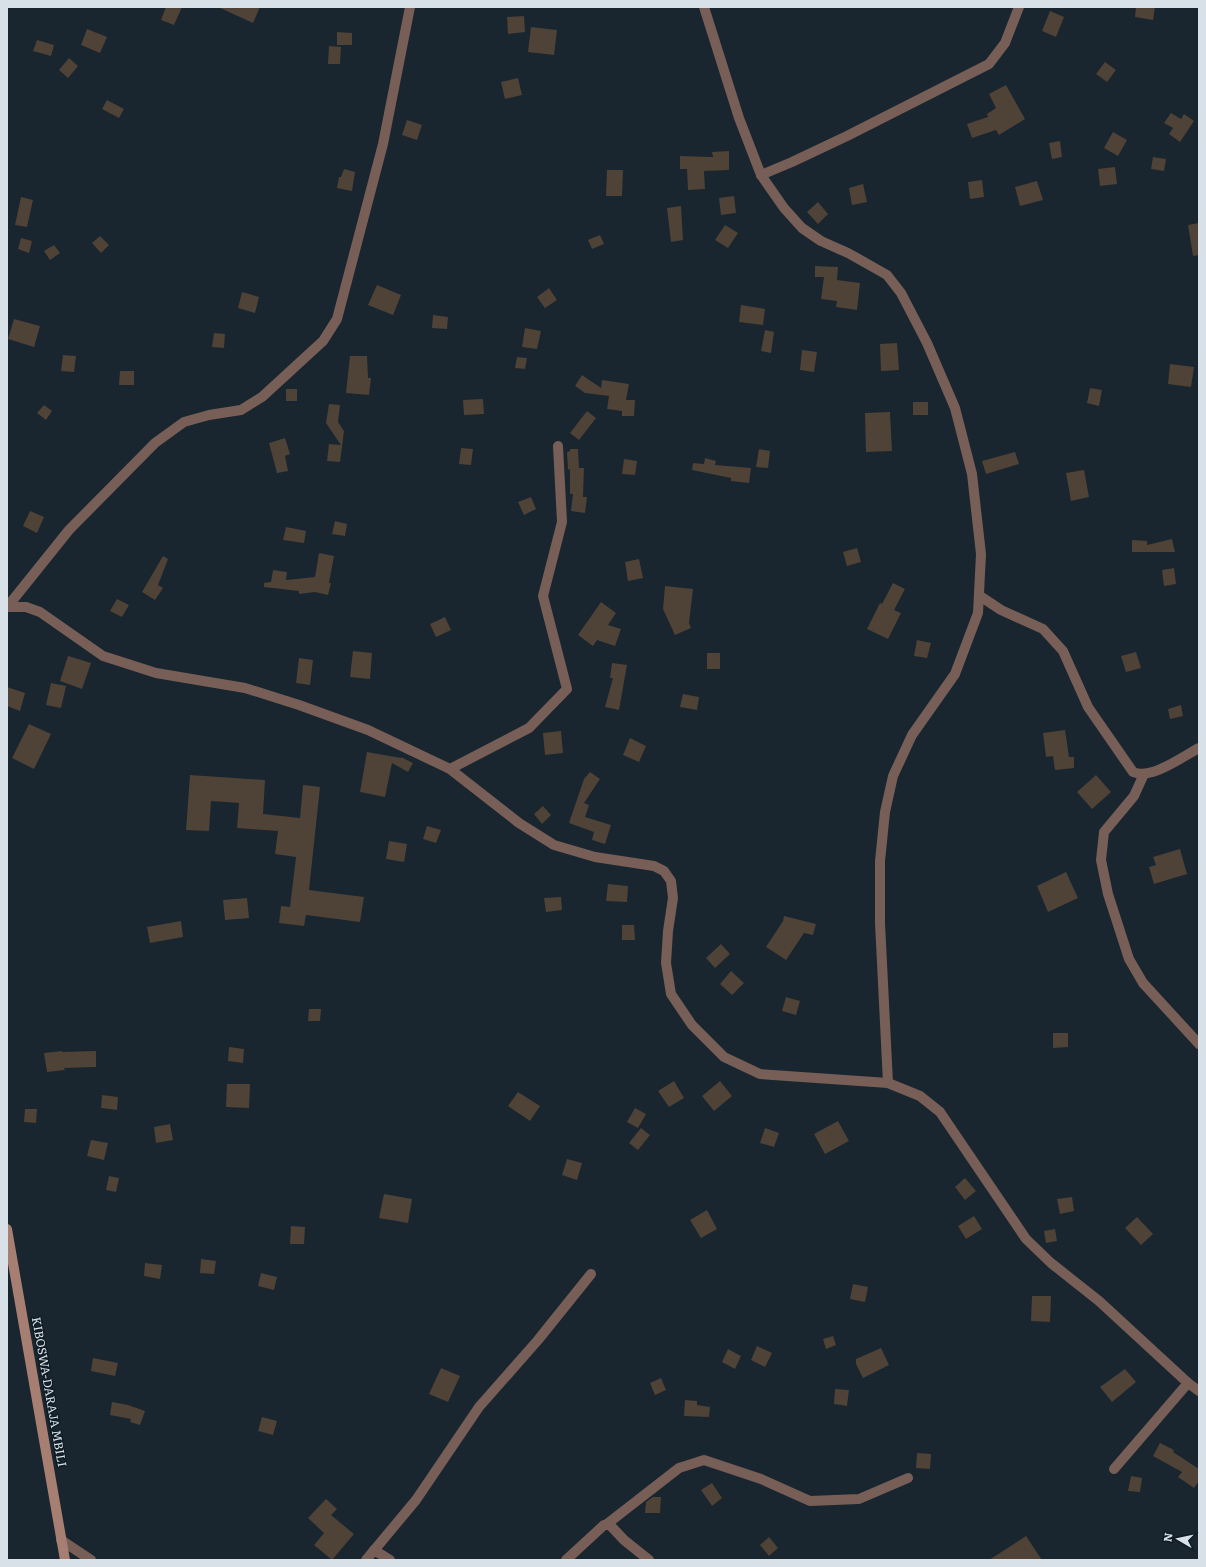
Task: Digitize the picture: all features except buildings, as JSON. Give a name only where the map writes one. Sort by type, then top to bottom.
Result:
[{"type":"main road","name":"KIBOSWA-DARAJA MBILI","points":[[7,1229],[66,1560]]},
{"type":"street","points":[[7,606],[69,530],[155,443],[184,422],[209,415],[241,410],[262,397],[324,341],[337,318],[383,144],[410,7]]},
{"type":"street","points":[[704,7],[739,118],[761,175],[784,208],[802,228],[821,241],[848,253],[887,275],[901,293],[927,343],[955,408],[972,474],[981,554],[978,613],[955,674],[912,735],[893,776],[885,812],[880,861],[880,923],[888,1083]]},
{"type":"street","points":[[761,175],[847,136],[989,64],[1005,43],[1019,7]]},
{"type":"street","points":[[450,769],[529,728],[567,689],[543,596],[562,522],[558,446]]},
{"type":"street","points":[[980,596],[1001,610],[1043,630],[1063,651],[1088,707],[1133,772],[1144,774],[1152,773],[1199,748]]},
{"type":"street","points":[[7,606],[26,607],[40,612],[103,656],[156,673],[245,688],[299,705],[368,730],[450,769],[519,823],[554,845],[595,857],[654,866],[664,871],[671,881],[673,898],[668,931],[666,963],[671,994],[692,1025],[724,1057],[760,1074],[888,1083],[920,1096],[940,1112],[1026,1239],[1051,1263],[1099,1301],[1188,1383],[1199,1391]]},
{"type":"street","points":[[1144,774],[1134,796],[1104,832],[1101,860],[1108,894],[1129,959],[1143,983],[1199,1044]]},
{"type":"street","points":[[366,1560],[416,1500],[480,1407],[538,1340],[591,1274]]},
{"type":"street","points":[[1114,1469],[1188,1383]]},
{"type":"street","points":[[566,1560],[604,1525],[679,1468],[704,1460],[761,1479],[810,1501],[859,1499],[908,1478]]},
{"type":"street","points":[[607,1524],[613,1527],[624,1540],[649,1560]]},
{"type":"street","points":[[62,1540],[91,1560]]},
{"type":"street","points":[[374,1550],[390,1560]]}]
